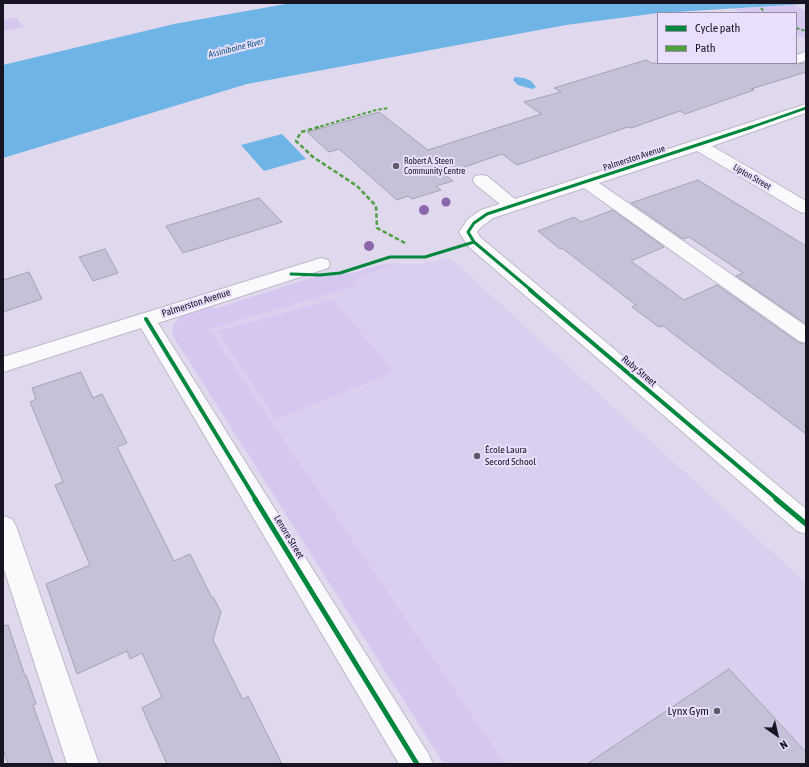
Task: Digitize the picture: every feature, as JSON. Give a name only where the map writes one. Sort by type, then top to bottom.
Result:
[{"type":"street","name":"Palmerston Avenue","points":[[470,228],[474,223],[488,214],[802,112]]},
{"type":"street","name":"Lipton Street","points":[[699,146],[806,208]]},
{"type":"street","points":[[481,180],[513,206]]},
{"type":"street","points":[[586,182],[806,336]]},
{"type":"street","name":"Ruby Street","points":[[470,228],[468,232],[474,242],[806,524]]},
{"type":"street","name":"Palmerston Avenue","points":[[3,365],[321,264]]},
{"type":"street","name":"Lenore Street","points":[[146,319],[417,764]]},
{"type":"street","points":[[3,526],[83,764]]},
{"type":"shaded area","points":[[794,5],[806,11],[806,39],[797,35],[797,12],[740,12],[733,9]]},
{"type":"shaded area","points":[[16,17],[24,27],[3,31],[3,20]]},
{"type":"shaded area","name":"École Laura Secord School","points":[[450,258],[806,583],[806,764],[499,764],[201,328],[352,273],[390,263],[418,264]]},
{"type":"shaded area","points":[[390,263],[388,266],[357,277],[355,286],[208,329],[505,764],[444,764],[173,336],[172,327],[184,313],[203,306],[217,308],[320,275],[352,273]]},
{"type":"shaded area","points":[[333,300],[394,372],[276,419],[217,331]]},
{"type":"water","name":"Assiniboine River","points":[[291,3],[806,3],[657,12],[566,25],[247,84],[3,158],[3,65],[174,24]]},
{"type":"water","points":[[515,77],[524,78],[531,81],[536,87],[532,89],[518,85],[513,80]]},
{"type":"water","points":[[282,134],[306,159],[264,171],[241,145]]},
{"type":"building","points":[[646,60],[657,64],[806,63],[806,72],[751,89],[754,90],[685,114],[680,111],[517,165],[502,154],[444,174],[453,181],[436,186],[441,190],[412,199],[408,196],[397,200],[339,149],[329,152],[307,132],[379,112],[428,150],[541,114],[524,102],[561,92],[554,88]]},
{"type":"building","points":[[698,180],[806,246],[806,324],[736,276],[743,273],[689,237],[683,239],[631,203]]},
{"type":"building","points":[[259,198],[282,222],[183,253],[166,226]]},
{"type":"building","points":[[613,210],[664,247],[631,261],[684,300],[717,285],[798,342],[806,344],[806,434],[663,326],[659,327],[632,307],[636,305],[538,231],[574,217],[581,222]]},
{"type":"building","points":[[105,249],[118,273],[93,281],[79,257]]},
{"type":"building","points":[[29,272],[42,299],[3,312],[3,280]]},
{"type":"building","points":[[81,372],[93,398],[102,394],[127,443],[117,447],[174,561],[190,554],[212,598],[213,597],[221,612],[213,640],[242,698],[244,699],[248,696],[282,764],[167,764],[142,708],[162,697],[142,653],[130,659],[127,651],[77,674],[46,584],[90,565],[55,485],[63,482],[30,402],[36,399],[32,388]]},
{"type":"building","points":[[8,625],[36,704],[33,705],[54,764],[8,764],[3,750],[3,626]]},
{"type":"building","name":"Lynx Gym","points":[[729,669],[806,752],[806,764],[587,764]]},
{"type":"marked path","points":[[761,8],[764,12]]},
{"type":"marked path","points":[[797,28],[806,31]]},
{"type":"marked path","points":[[389,108],[376,110],[301,132],[296,141],[313,157],[357,186],[376,206],[377,228],[405,243]]},
{"type":"cycle path","points":[[806,108],[699,145],[487,214],[474,223],[468,232],[474,242],[806,524]]},
{"type":"cycle path","points":[[291,274],[320,275],[340,273],[390,257],[425,257],[474,242]]},
{"type":"cycle path","points":[[146,319],[417,764]]},
{"type":"place","name":"Robert A. Steen Community Centre","points":[[396,166]]},
{"type":"place","name":"École Laura Secord School","points":[[477,456]]},
{"type":"place","name":"Lynx Gym","points":[[717,711]]}]
